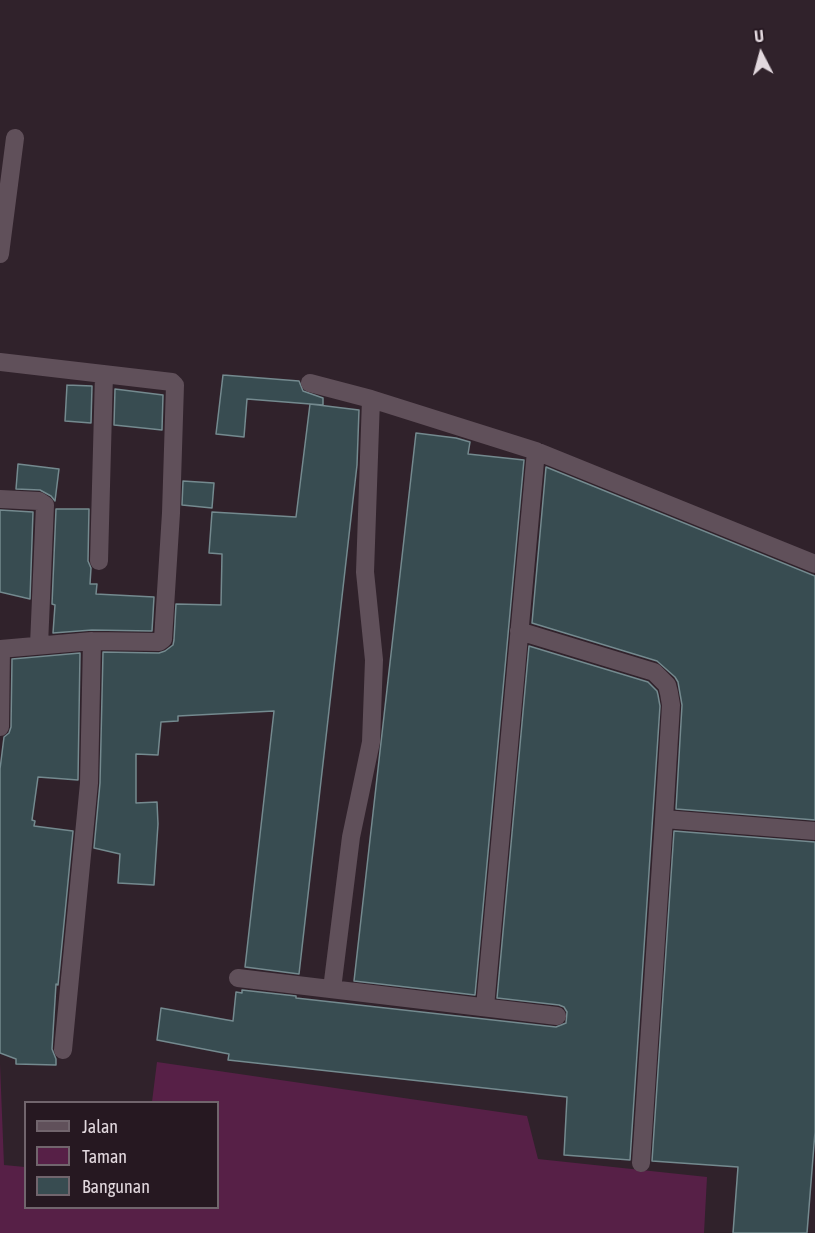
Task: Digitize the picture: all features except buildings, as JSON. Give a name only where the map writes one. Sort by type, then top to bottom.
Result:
[{"type":"street","points":[[0,254],[15,138]]},
{"type":"street","points":[[0,362],[172,382],[175,385],[164,639],[159,642],[92,641],[1,649],[0,727]]},
{"type":"street","points":[[99,561],[104,374]]},
{"type":"street","points":[[310,383],[371,399],[536,451],[815,564]]},
{"type":"street","points":[[332,989],[351,837],[371,742],[374,660],[365,572],[371,399]]},
{"type":"street","points":[[485,1007],[536,451]]},
{"type":"street","points":[[0,499],[39,501],[45,505],[39,645]]},
{"type":"street","points":[[519,631],[654,672],[667,685],[671,705],[641,1163]]},
{"type":"street","points":[[63,1050],[89,783],[92,641]]},
{"type":"street","points":[[664,819],[815,831]]},
{"type":"street","points":[[238,978],[557,1016]]},
{"type":"green space","points":[[157,1062],[527,1116],[538,1159],[707,1177],[704,1233],[0,1233],[0,1064],[4,1165],[24,1167],[24,1209],[219,1209],[219,1101],[152,1101]]}]
